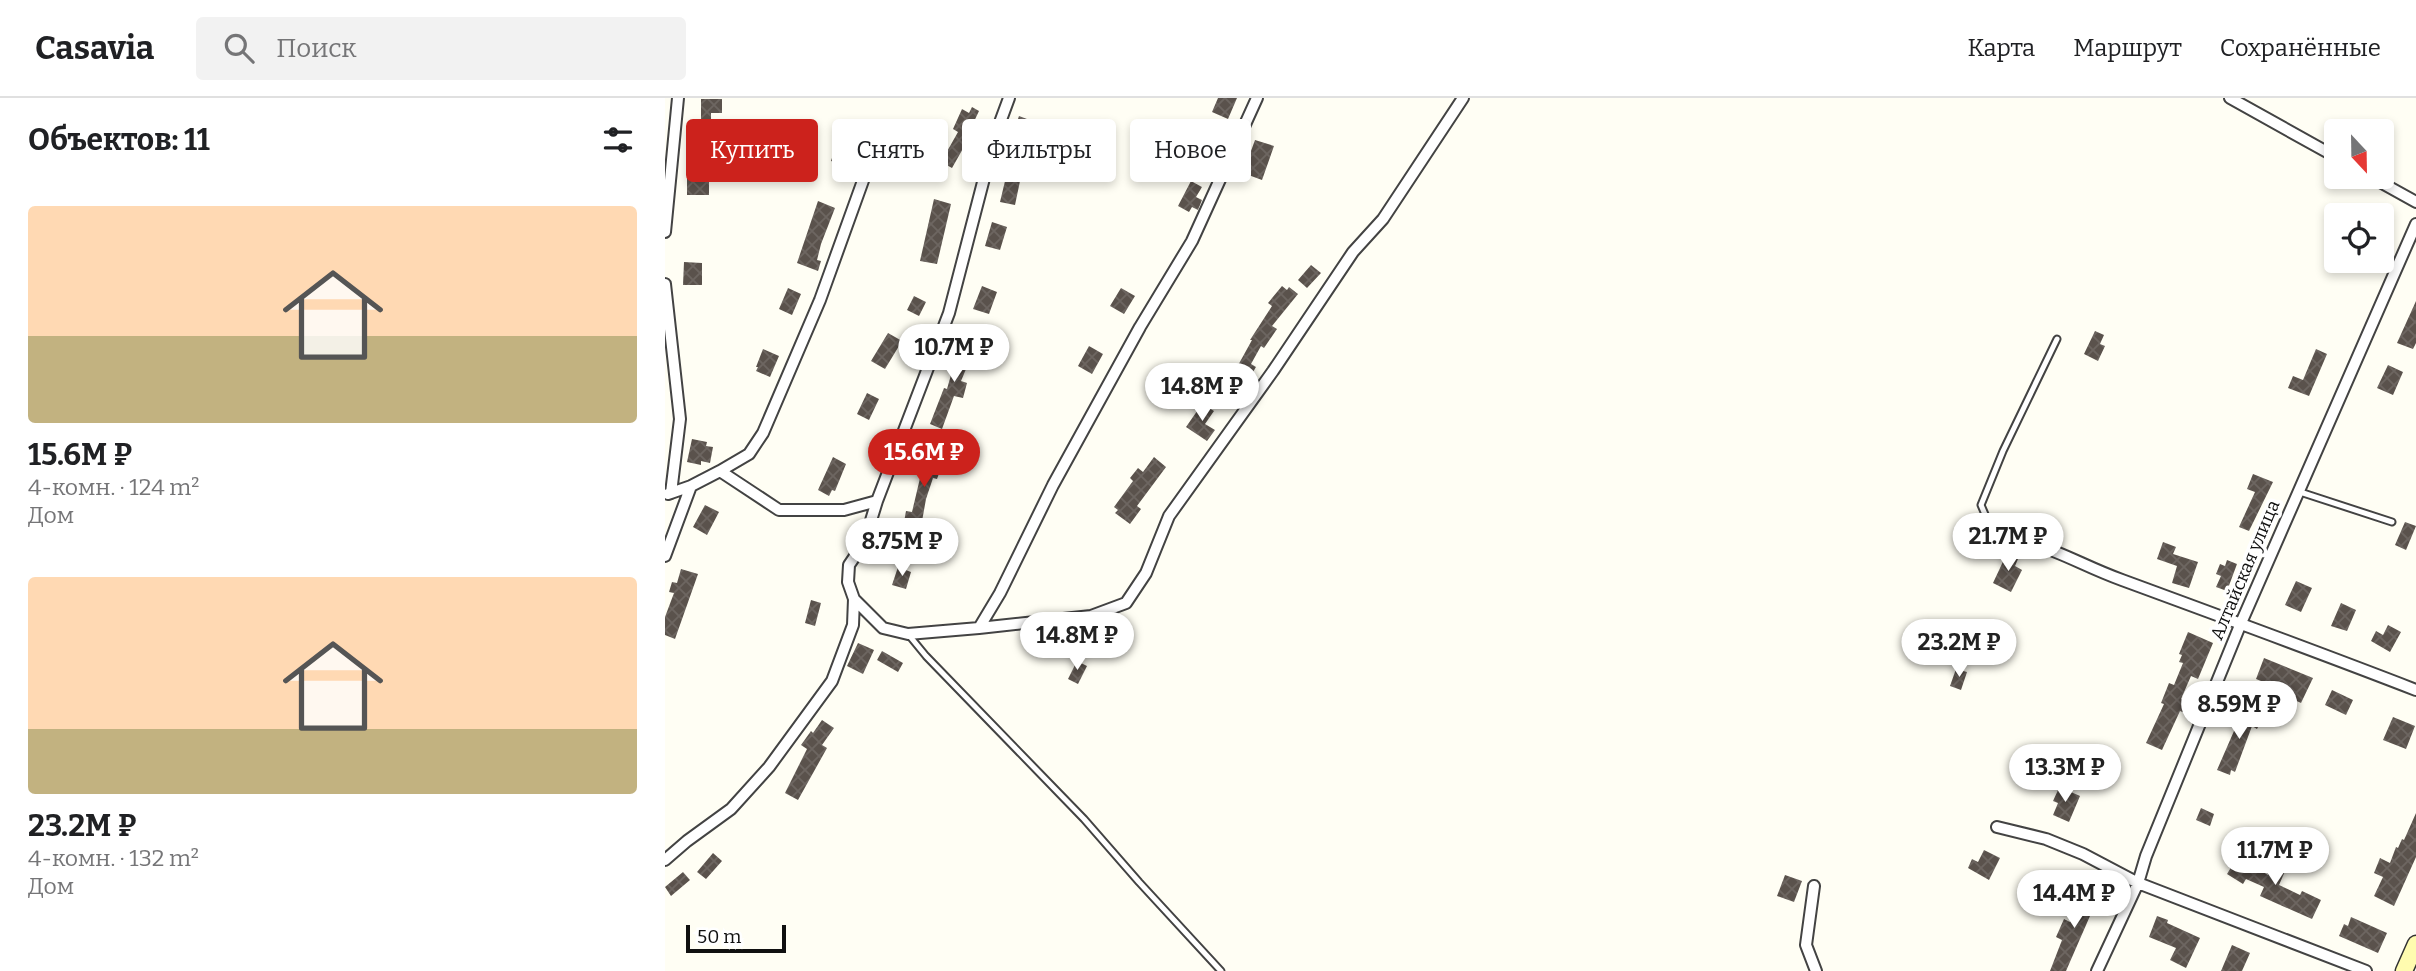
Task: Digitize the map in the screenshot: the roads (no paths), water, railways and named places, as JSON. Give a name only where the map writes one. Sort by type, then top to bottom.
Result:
[{"type":"main road","points":[[2404,971],[2416,944]]},
{"type":"street","points":[[665,232],[678,98]]},
{"type":"street","points":[[665,860],[731,809],[769,767],[832,681],[853,625],[854,599],[848,582],[849,565],[865,543],[877,501],[949,313],[995,136],[1009,98]]},
{"type":"street","points":[[979,628],[1000,593],[1053,485],[1140,327],[1192,241],[1257,98]]},
{"type":"street","points":[[854,599],[883,628],[908,634],[1091,616],[1126,603],[1146,573],[1169,516],[1273,371],[1353,252],[1383,219],[1463,98]]},
{"type":"street","points":[[2231,98],[2324,150]]},
{"type":"street","points":[[665,284],[680,419],[668,494],[691,486],[749,454],[764,433],[820,300],[863,182]]},
{"type":"street","points":[[2393,189],[2416,202]]},
{"type":"street","name":"Алтайская улица","points":[[2097,971],[2138,883],[2146,856],[2297,491],[2416,224]]},
{"type":"street","points":[[720,471],[779,510],[844,510],[877,501]]},
{"type":"street","points":[[665,556],[691,486]]},
{"type":"street","points":[[1987,537],[2039,544],[2111,576],[2416,690]]},
{"type":"street","points":[[1997,827],[2046,839],[2083,854],[2138,883],[2365,971]]},
{"type":"street","points":[[1814,886],[1806,945],[1816,971]]},
{"type":"lane","points":[[2003,538],[1987,519],[1981,505],[2003,451],[2057,339]]},
{"type":"lane","points":[[2297,491],[2392,522]]},
{"type":"lane","points":[[908,634],[926,656],[1084,819],[1221,971]]}]
